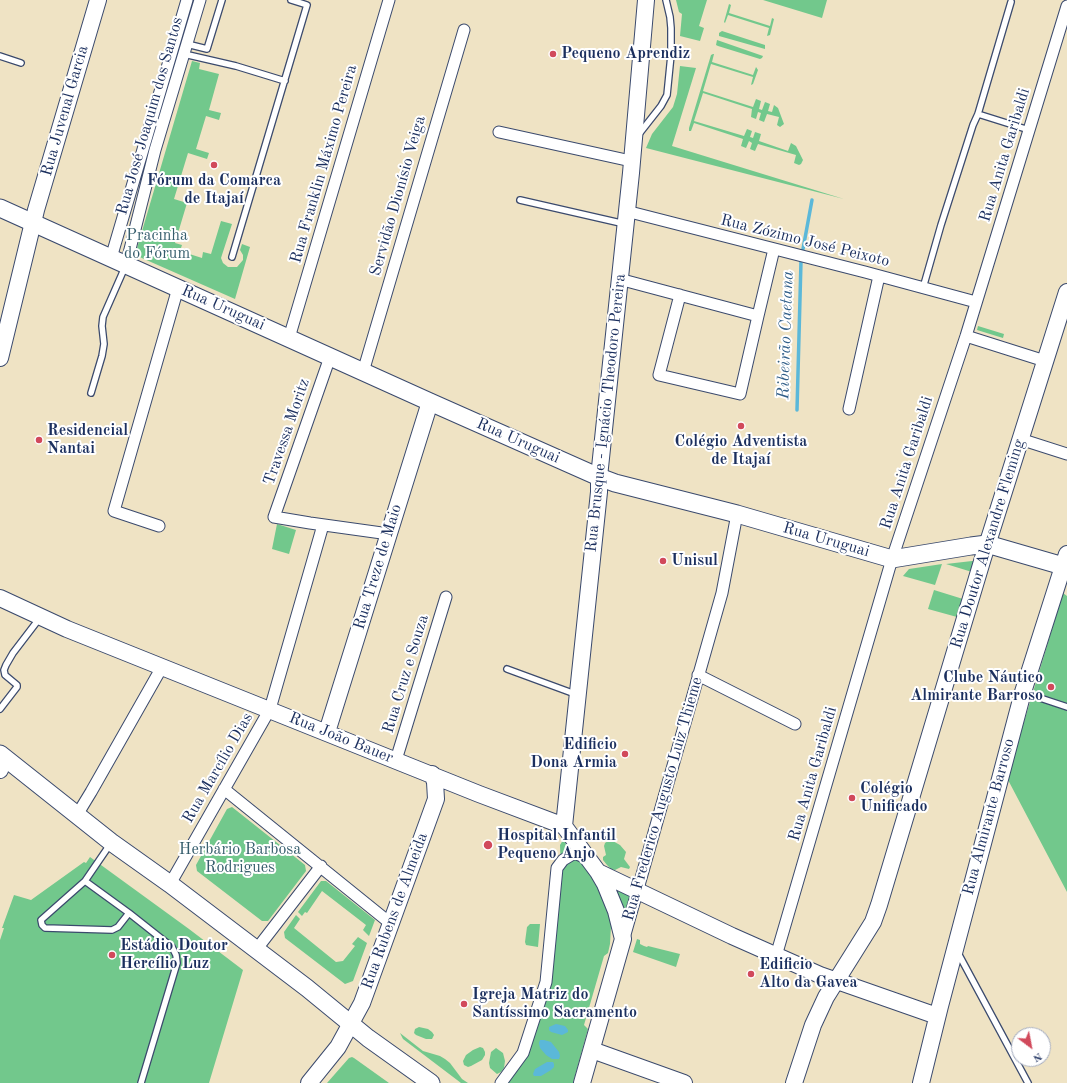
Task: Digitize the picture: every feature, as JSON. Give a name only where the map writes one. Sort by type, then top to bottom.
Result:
[{"type":"main road","name":"Rua Uruguai","points":[[0,208],[430,402],[615,483],[737,514],[892,559],[987,544],[1066,562]]},
{"type":"main road","points":[[1,761],[77,814],[111,842],[170,884],[351,1023],[368,1038],[431,1083]]},
{"type":"street","name":"Rua Juvenal Garcia","points":[[0,358],[33,223],[98,0]]},
{"type":"street","name":"Rua José Joaquim dos Santos","points":[[118,261],[187,0]]},
{"type":"street","name":"Rua José Joaquim dos Santos","points":[[118,261],[155,150],[200,0]]},
{"type":"street","name":"Rua Franklin Máximo Pereira","points":[[289,338],[389,0]]},
{"type":"street","name":"Rua Brusque - Ignácio Theodoro Pereira","points":[[564,826],[599,492],[599,477],[646,0]]},
{"type":"street","name":"Rua Anita Garibaldi","points":[[776,956],[892,559],[966,336],[1067,6]]},
{"type":"street","name":"Servidão Dionísio Veiga","points":[[363,372],[464,30]]},
{"type":"street","points":[[499,132],[631,161]]},
{"type":"street","name":"Rua Zózimo José Peixoto","points":[[625,218],[774,249],[976,302]]},
{"type":"street","points":[[680,296],[660,374],[740,394],[774,249]]},
{"type":"street","points":[[849,409],[879,276]]},
{"type":"street","points":[[619,279],[758,316]]},
{"type":"street","points":[[159,526],[114,511],[178,288]]},
{"type":"street","name":"Rua Doutor Alexandre Fleming","points":[[794,1083],[813,1025],[826,997],[873,922],[879,905],[987,544],[1067,292]]},
{"type":"street","points":[[966,336],[1045,361]]},
{"type":"street","name":"Travessa Moritz","points":[[323,525],[274,517],[330,357]]},
{"type":"street","name":"Rua Treze de Maio","points":[[327,732],[430,402]]},
{"type":"street","points":[[1020,439],[1067,454]]},
{"type":"street","name":"Rua Frederico Augusto Luiz Thieme","points":[[582,1083],[722,593],[737,514]]},
{"type":"street","points":[[323,525],[389,534]]},
{"type":"street","name":"Rua Marcílio Dias","points":[[170,884],[270,709],[323,525]]},
{"type":"street","name":"Rua Almirante Barroso","points":[[921,1083],[955,947],[1023,692],[1066,562]]},
{"type":"street","name":"Rua Cruz e Souza","points":[[396,760],[446,597]]},
{"type":"street","name":"Rua João Bauer","points":[[0,598],[67,629],[564,826]]},
{"type":"street","points":[[77,814],[162,667]]},
{"type":"street","points":[[698,675],[795,724]]},
{"type":"street","name":"Rua Rubens de Almeida","points":[[432,774],[435,782],[436,799]]},
{"type":"street","name":"Rua Rubens de Almeida","points":[[309,1083],[338,1047],[362,1003],[436,799],[441,792],[456,784]]},
{"type":"street","points":[[224,789],[390,923]]},
{"type":"street","points":[[564,826],[586,858],[598,872],[611,897],[623,939]]},
{"type":"street","points":[[501,1083],[523,1053],[546,982],[557,868],[563,860],[573,854],[578,854],[586,858]]},
{"type":"street","points":[[256,950],[321,866]]},
{"type":"street","points":[[598,872],[776,956],[837,981],[937,1016]]},
{"type":"street","points":[[592,1050],[684,1083]]},
{"type":"lane","points":[[185,49],[207,49],[222,0]]},
{"type":"lane","points":[[232,257],[308,5],[291,0]]},
{"type":"lane","points":[[633,140],[661,106],[667,95],[670,69],[671,28],[666,0]]},
{"type":"lane","points":[[923,288],[941,225],[973,125],[978,114],[1011,2]]},
{"type":"lane","points":[[185,49],[204,60],[236,66],[285,81]]},
{"type":"lane","points":[[0,56],[21,63]]},
{"type":"lane","points":[[978,114],[1029,130]]},
{"type":"lane","points":[[520,200],[625,218]]},
{"type":"lane","points":[[91,393],[102,356],[104,344],[102,326],[118,261]]},
{"type":"lane","points":[[0,709],[17,687],[17,685],[5,675],[4,670],[6,665],[13,653],[41,617]]},
{"type":"lane","points":[[507,669],[578,694]]},
{"type":"lane","points":[[1023,692],[1067,707]]},
{"type":"lane","points":[[111,842],[85,881],[41,920],[42,925],[45,928],[112,930],[118,927],[129,912]]},
{"type":"lane","points":[[85,881],[129,912],[172,947],[176,955],[176,963],[141,1083]]},
{"type":"lane","points":[[955,947],[1028,1083]]},
{"type":"green space","points":[[676,0],[707,0],[699,26],[704,28],[700,41],[680,36],[682,14],[679,12]]},
{"type":"green space","points":[[763,0],[827,0],[822,18]]},
{"type":"green space","points":[[729,4],[731,5],[729,13],[770,26],[772,18],[774,19],[770,35],[767,36],[769,28],[728,15],[725,23]]},
{"type":"green space","points":[[722,31],[765,45],[765,49],[719,36],[719,33]]},
{"type":"green space","points":[[717,40],[763,56],[760,59],[718,46],[716,45]]},
{"type":"green space","points":[[713,54],[712,62],[753,75],[756,67],[758,70],[753,84],[751,85],[753,77],[711,64],[703,91],[753,107],[756,99],[761,101],[759,109],[762,110],[765,102],[770,104],[768,111],[772,112],[774,105],[778,108],[784,124],[780,127],[777,125],[779,117],[767,114],[764,122],[759,120],[761,113],[758,112],[756,119],[751,117],[752,109],[703,93],[694,121],[744,136],[747,129],[752,131],[750,137],[753,138],[755,132],[761,134],[759,141],[788,151],[791,143],[796,146],[803,160],[801,164],[799,165],[794,163],[796,155],[758,144],[755,151],[750,149],[752,143],[749,141],[746,148],[741,146],[743,139],[694,123],[691,131],[689,131],[711,55]]},
{"type":"green space","name":"Pracinha do Fórum","points":[[192,61],[200,63],[199,69],[219,74],[209,110],[221,113],[219,120],[206,116],[196,149],[209,153],[207,159],[188,153],[174,199],[187,203],[175,243],[182,245],[180,251],[202,258],[203,252],[211,254],[221,221],[232,224],[221,258],[223,263],[228,267],[237,267],[243,260],[243,255],[240,250],[242,244],[250,247],[235,299],[135,255]]},
{"type":"green space","points":[[680,66],[696,68],[672,146],[844,199],[646,148],[652,134],[673,107],[677,94]]},
{"type":"green space","points":[[978,326],[1004,334],[1003,338],[977,330]]},
{"type":"green space","points":[[277,524],[296,530],[289,554],[272,549]]},
{"type":"green space","points":[[974,561],[972,572],[946,564]]},
{"type":"green space","points":[[942,564],[935,585],[903,576],[909,569]]},
{"type":"green space","points":[[934,590],[963,599],[957,617],[928,609]]},
{"type":"green space","name":"Clube Náutico Almirante Barroso","points":[[1063,593],[1067,596],[1067,892],[1007,778]]},
{"type":"green space","name":"Herbário Barbosa Rodrigues","points":[[232,807],[305,865],[306,871],[268,921],[262,921],[197,871],[196,865],[227,809]]},
{"type":"green space","points":[[563,840],[598,885],[608,911],[611,926],[608,953],[604,956],[584,1025],[588,1029],[573,1083],[505,1083],[531,1042],[561,872],[560,845]]},
{"type":"green space","points":[[611,840],[620,845],[626,852],[624,859],[630,867],[629,869],[621,867],[615,870],[611,869],[603,860],[603,857],[606,855],[604,846],[605,843]]},
{"type":"green space","name":"Estádio Doutor Hercílio Luz","points":[[90,857],[243,970],[209,1083],[0,1083],[0,940],[4,928],[2,928],[14,895],[31,900],[84,862],[86,863]]},
{"type":"green space","points":[[321,881],[326,881],[375,920],[369,936],[363,930],[366,925],[322,891],[307,913],[305,912],[302,916],[298,912]]},
{"type":"green space","points":[[616,888],[631,896],[625,915],[615,889]]},
{"type":"green space","points":[[296,915],[300,919],[294,928],[336,962],[343,961],[355,946],[352,944],[358,937],[367,943],[353,981],[345,984],[285,938],[284,932]]},
{"type":"green space","points":[[530,924],[540,924],[538,947],[526,945],[527,927]]},
{"type":"green space","points":[[637,939],[640,940],[640,944],[644,946],[680,954],[676,967],[633,952]]},
{"type":"green space","points":[[419,1027],[428,1029],[432,1032],[434,1035],[432,1039],[426,1039],[416,1035],[414,1033],[415,1029]]},
{"type":"green space","points":[[400,1033],[423,1051],[445,1059],[450,1063],[462,1079],[468,1083],[461,1083],[403,1039]]},
{"type":"green space","points":[[480,1047],[483,1048],[485,1052],[482,1060],[468,1067],[464,1065],[463,1061],[466,1055]]},
{"type":"green space","points":[[496,1048],[503,1053],[505,1061],[504,1068],[497,1074],[490,1068],[489,1063],[491,1052]]},
{"type":"green space","points":[[352,1057],[389,1083],[327,1083],[349,1058]]},
{"type":"water","points":[[556,1024],[565,1026],[568,1032],[562,1035],[551,1032],[549,1027]]},
{"type":"water","points":[[540,1040],[551,1042],[559,1052],[559,1059],[552,1059],[546,1055],[540,1048]]},
{"type":"water","points":[[547,1062],[553,1062],[554,1067],[541,1076],[534,1076],[533,1074],[535,1069]]},
{"type":"waterway","name":"Ribeirão Caetana","points":[[803,249],[812,200]]},
{"type":"waterway","name":"Ribeirão Caetana","points":[[797,410],[801,261]]},
{"type":"place","name":"Pequeno Aprendiz","points":[[553,54]]},
{"type":"place","name":"Fórum da Comarca de Itajaí","points":[[214,165]]},
{"type":"place","name":"Colégio Adventista de Itajaí","points":[[741,426]]},
{"type":"place","name":"Residencial Nantai","points":[[39,440]]},
{"type":"place","name":"Unisul","points":[[663,561]]},
{"type":"place","name":"Clube Náutico Almirante Barroso","points":[[1051,687]]},
{"type":"place","name":"Edificio Dona Armia","points":[[625,754]]},
{"type":"place","name":"Colégio Unificado","points":[[852,798]]},
{"type":"place","name":"Hospital Infantil Pequeno Anjo","points":[[488,845]]},
{"type":"place","name":"Estádio Doutor Hercílio Luz","points":[[112,955]]},
{"type":"place","name":"Edificio Alto da Gavea","points":[[751,974]]},
{"type":"place","name":"Igreja Matriz do Santíssimo Sacramento","points":[[464,1004]]}]
